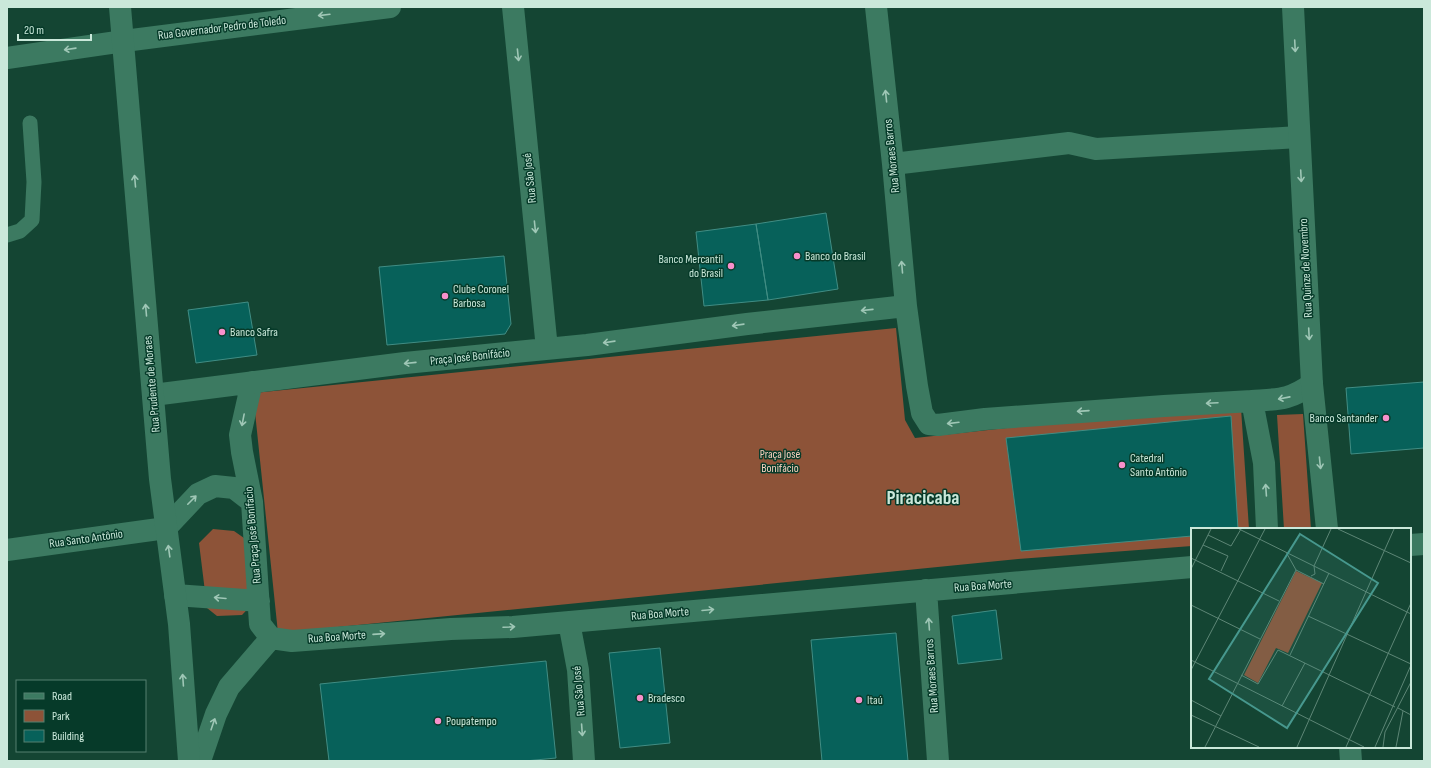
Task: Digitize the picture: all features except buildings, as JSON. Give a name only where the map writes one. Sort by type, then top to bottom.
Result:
[{"type":"street","name":"Rua Prudente de Moraes","points":[[120,7],[153,395],[166,528],[179,624],[189,761]]},
{"type":"street","name":"Rua Governador Pedro de Toledo","points":[[7,58],[124,41],[390,7]]},
{"type":"street","name":"Rua São José","points":[[514,7],[547,349]]},
{"type":"street","name":"Rua Moraes Barros","points":[[876,7],[893,164],[906,306],[922,413],[929,424],[1164,406],[1252,401]]},
{"type":"street","name":"Rua Quinze de Novembro","points":[[1293,7],[1312,384],[1327,528]]},
{"type":"street","points":[[893,164],[1069,143],[1096,149],[1299,137]]},
{"type":"street","name":"Praça José Bonifácio","points":[[153,395],[405,363],[547,349],[906,306]]},
{"type":"street","name":"Rua Praça José Bonifacio","points":[[252,382],[240,435],[252,502],[260,624],[271,638]]},
{"type":"street","points":[[1267,528],[1264,463],[1252,401],[1284,399],[1298,394],[1312,384]]},
{"type":"street","points":[[166,528],[198,494],[215,486],[234,488],[252,502]]},
{"type":"street","name":"Rua Santo Antônio","points":[[7,550],[166,528]]},
{"type":"street","points":[[1411,545],[1424,544]]},
{"type":"street","name":"Rua Boa Morte","points":[[271,638],[292,641],[569,622],[1191,568]]},
{"type":"street","name":"Rua Moraes Barros","points":[[926,590],[938,761]]},
{"type":"street","points":[[175,595],[259,601]]},
{"type":"street","name":"Rua São José","points":[[569,622],[578,670],[584,761]]},
{"type":"street","points":[[200,761],[216,714],[229,686],[271,638]]},
{"type":"street","points":[[1350,748],[1351,761]]},
{"type":"lane","points":[[7,235],[20,232],[32,220],[34,182],[30,123]]},
{"type":"green space","name":"Praça José Bonifácio","points":[[896,328],[905,420],[915,438],[1025,426],[1241,408],[1249,528],[1191,528],[1191,546],[1018,559],[278,633],[253,393]]},
{"type":"green space","points":[[1303,414],[1311,528],[1284,528],[1277,415]]},
{"type":"green space","points":[[213,529],[234,531],[254,545],[258,598],[242,615],[217,616],[207,608],[199,543]]},
{"type":"place","name":"Banco do Brasil","points":[[797,256]]},
{"type":"place","name":"Banco Mercantil do Brasil","points":[[731,266]]},
{"type":"place","name":"Clube Coronel Barbosa","points":[[445,296]]},
{"type":"place","name":"Banco Safra","points":[[222,332]]},
{"type":"place","name":"Banco Santander","points":[[1386,418]]},
{"type":"place","name":"Catedral Santo Antônio","points":[[1122,465]]},
{"type":"place","name":"Bradesco","points":[[640,698]]},
{"type":"place","name":"Itaú","points":[[859,700]]},
{"type":"place","name":"Poupatempo","points":[[438,721]]},
{"type":"district","name":"Piracicaba","points":[[923,498]]}]
